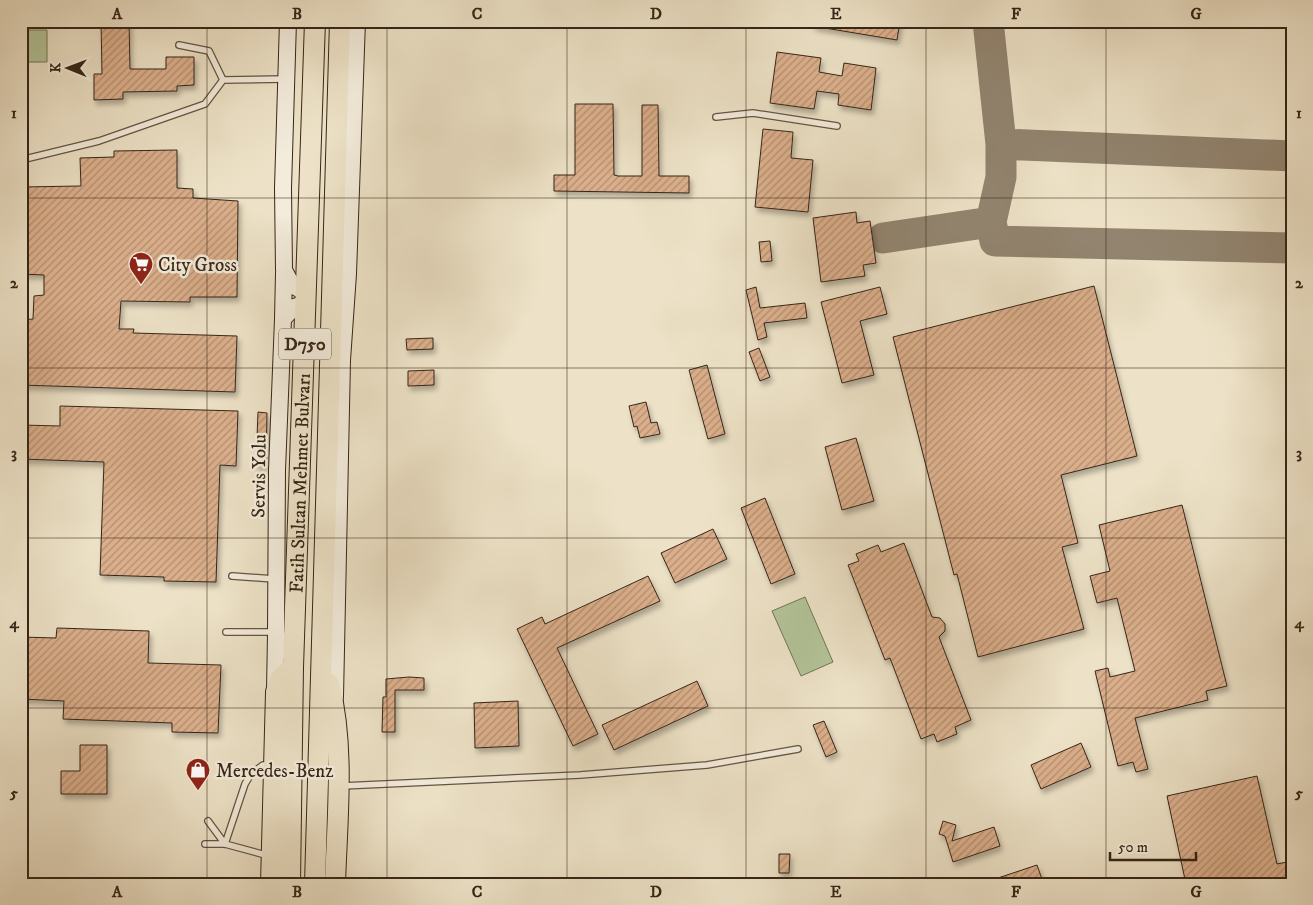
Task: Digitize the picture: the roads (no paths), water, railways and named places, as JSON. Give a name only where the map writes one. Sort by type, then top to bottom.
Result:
[{"type":"highway","name":"Fatih Sultan Mehmet Bulvarı","points":[[290,884],[293,661],[315,21]]},
{"type":"highway","name":"Fatih Sultan Mehmet Bulvarı","points":[[315,884],[340,21]]},
{"type":"highway","points":[[271,884],[275,709],[280,678],[293,661]]},
{"type":"highway","points":[[322,661],[334,707],[338,786],[335,884]]},
{"type":"street","points":[[283,319],[306,298],[292,285],[284,270],[288,21]]},
{"type":"street","points":[[333,290],[348,274],[357,21]]},
{"type":"street","name":"Servis Yolu","points":[[275,709],[276,579],[284,270]]},
{"type":"street","name":"Fatih Sultan Mehmet Bulvarı","points":[[334,707],[342,360],[348,274]]},
{"type":"street","points":[[330,339],[342,360]]},
{"type":"street","points":[[276,632],[280,643],[293,661]]},
{"type":"lane","points":[[179,45],[209,51],[223,80]]},
{"type":"lane","points":[[223,80],[286,79]]},
{"type":"lane","points":[[21,160],[99,141],[205,104],[223,80]]},
{"type":"lane","points":[[716,117],[753,113],[837,126]]},
{"type":"lane","points":[[232,576],[276,579]]},
{"type":"lane","points":[[226,632],[276,632]]},
{"type":"lane","points":[[338,786],[580,775],[707,765],[798,749]]},
{"type":"lane","points":[[225,844],[247,779],[263,765],[274,765]]},
{"type":"lane","points":[[208,822],[225,844]]},
{"type":"lane","points":[[205,844],[225,844],[272,857]]},
{"type":"place","name":"City Gross","points":[[141,285]]},
{"type":"place","name":"Mercedes-Benz","points":[[198,791]]}]
